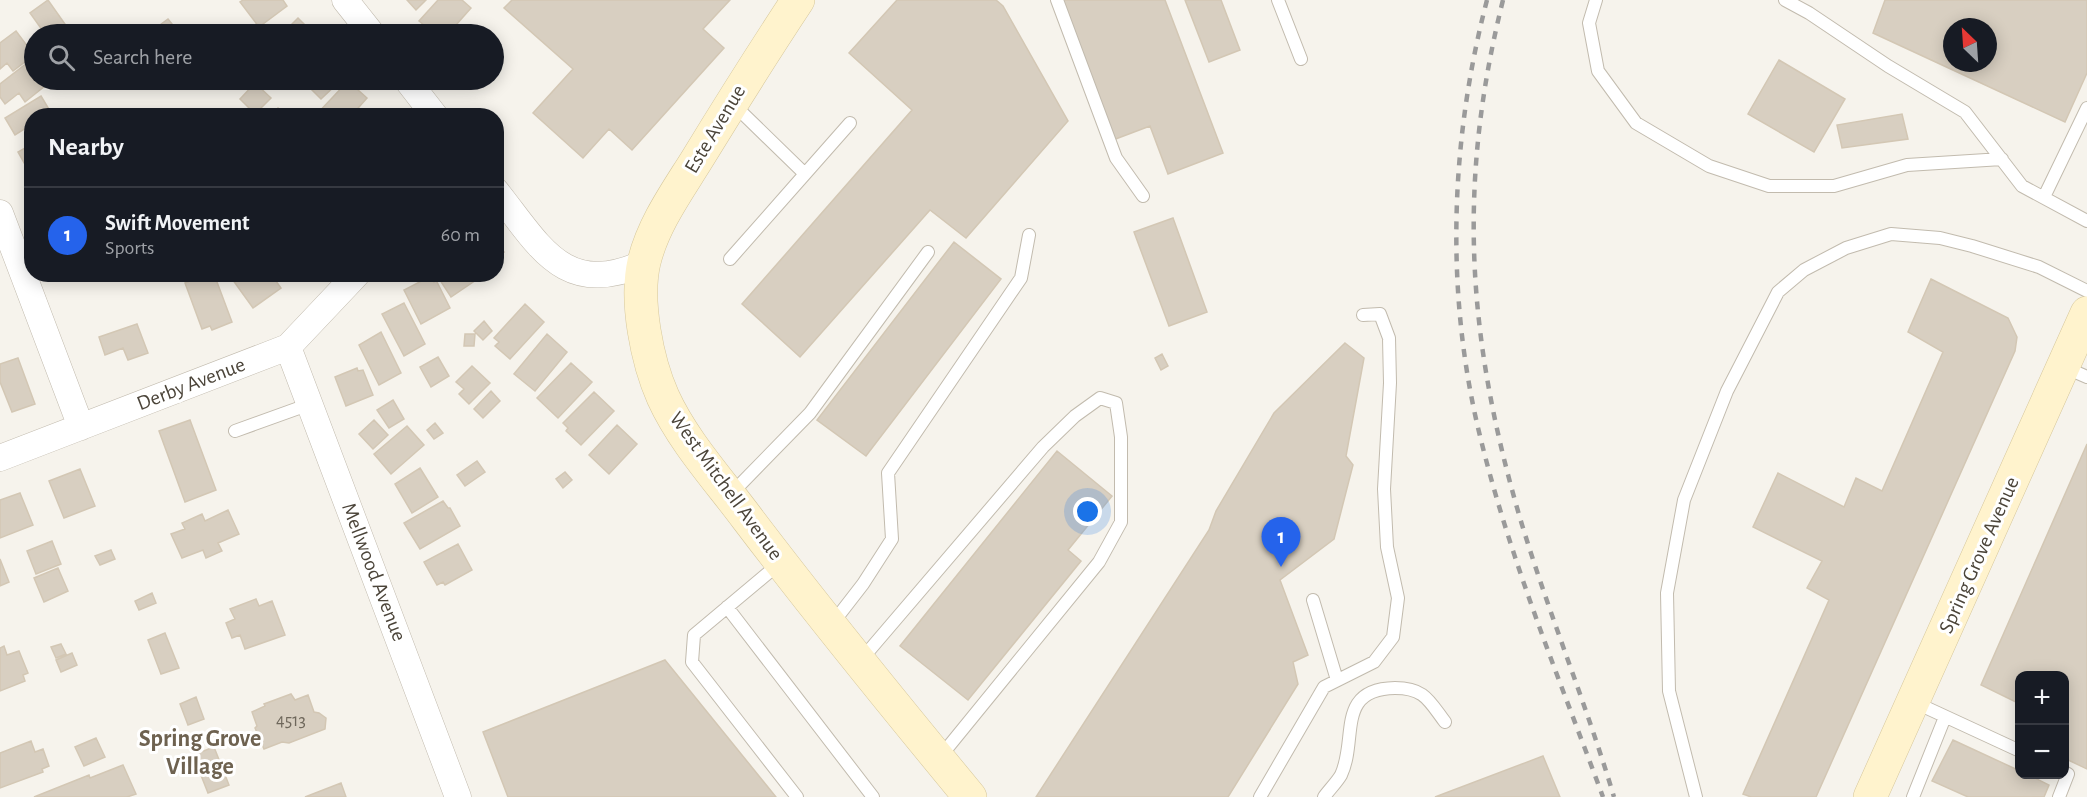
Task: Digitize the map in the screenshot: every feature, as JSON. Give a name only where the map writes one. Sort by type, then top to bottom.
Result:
[{"type":"street","points":[[345,0],[364,24]]},
{"type":"street","name":"Este Avenue","points":[[644,263],[656,227],[731,102],[798,0]]},
{"type":"street","points":[[415,90],[429,108]]},
{"type":"street","points":[[504,202],[541,249],[568,269],[601,276],[623,273],[644,263]]},
{"type":"street","points":[[0,213],[24,276]]},
{"type":"street","name":"West Mitchell Avenue","points":[[644,263],[642,295],[645,336],[652,367],[677,424],[781,562],[969,797]]},
{"type":"street","points":[[26,282],[81,427]]},
{"type":"street","name":"Derby Avenue","points":[[0,458],[288,346],[349,282]]},
{"type":"street","name":"Spring Grove Avenue","points":[[1870,797],[1913,702],[2075,372],[2087,313]]},
{"type":"street","name":"Mellwood Avenue","points":[[288,346],[458,797]]},
{"type":"lane","points":[[1057,0],[1116,158],[1143,196]]},
{"type":"lane","points":[[1278,0],[1301,59]]},
{"type":"lane","points":[[1596,0],[1589,23],[1598,71],[1635,123],[1709,166],[1769,186],[1834,186],[1907,165],[2002,159]]},
{"type":"lane","points":[[1785,0],[1965,112],[2022,186],[2087,221]]},
{"type":"lane","points":[[731,102],[805,174]]},
{"type":"lane","points":[[2044,197],[2087,108]]},
{"type":"lane","points":[[730,259],[850,123]]},
{"type":"lane","points":[[1696,797],[1669,691],[1667,592],[1684,500],[1727,391],[1778,292],[1804,270],[1846,248],[1891,234],[1940,238],[1972,246],[2038,267],[2087,291]]},
{"type":"lane","points":[[831,625],[863,584],[892,539],[888,473],[1022,278],[1029,235]]},
{"type":"lane","points":[[730,495],[810,413],[928,252]]},
{"type":"lane","points":[[1260,797],[1324,687],[1374,662],[1393,637],[1398,598],[1387,547],[1384,489],[1390,383],[1389,338],[1380,314],[1363,315]]},
{"type":"lane","points":[[860,661],[1043,447],[1075,416],[1100,398],[1116,403],[1121,437],[1121,522],[1099,562],[938,759]]},
{"type":"lane","points":[[235,431],[310,404]]},
{"type":"lane","points":[[781,562],[694,635],[692,662],[797,797]]},
{"type":"lane","points":[[1313,600],[1337,680]]},
{"type":"lane","points":[[727,608],[873,797]]},
{"type":"lane","points":[[1324,797],[1341,774],[1350,738],[1351,714],[1362,697],[1385,688],[1405,688],[1426,696],[1445,722]]},
{"type":"lane","points":[[1913,702],[2015,749]]},
{"type":"lane","points":[[1913,797],[1945,717]]},
{"type":"lane","points":[[2059,797],[2066,779]]},
{"type":"building","points":[[48,0],[65,24],[38,24],[30,13]]},
{"type":"building","points":[[243,0],[283,0],[287,6],[263,24],[257,24],[240,2]]},
{"type":"building","points":[[407,0],[426,0],[416,10]]},
{"type":"building","points":[[438,0],[462,0],[471,8],[457,24],[423,24],[419,21]]},
{"type":"building","points":[[512,0],[730,0],[703,29],[724,48],[632,150],[609,129],[583,158],[533,113],[573,69],[504,8]]},
{"type":"building","points":[[897,0],[996,0],[1003,6],[1068,121],[966,238],[930,210],[800,357],[742,304],[912,110],[849,53]]},
{"type":"building","points":[[1060,0],[1165,0],[1223,153],[1168,174],[1150,126],[1113,140]]},
{"type":"building","points":[[1185,0],[1221,0],[1240,50],[1209,62]]},
{"type":"building","points":[[1885,0],[2087,0],[2087,73],[2065,122],[1957,72],[1997,72],[1997,18],[1943,18],[1943,65],[1873,33]]},
{"type":"building","points":[[298,18],[304,24],[292,24]]},
{"type":"building","points":[[168,19],[172,24],[161,24]]},
{"type":"building","points":[[16,31],[24,42],[24,63],[13,71],[7,63],[0,69],[0,43]]},
{"type":"building","points":[[1779,60],[1845,99],[1814,152],[1748,114]]},
{"type":"building","points":[[24,65],[24,90],[40,90],[25,102],[19,93],[5,104],[0,97],[0,84]]},
{"type":"building","points":[[248,90],[262,90],[271,98],[261,108],[249,108],[240,99]]},
{"type":"building","points":[[312,90],[330,90],[321,99]]},
{"type":"building","points":[[340,90],[358,90],[367,98],[358,108],[323,108]]},
{"type":"building","points":[[41,96],[48,108],[24,108],[24,129],[15,135],[5,118]]},
{"type":"building","points":[[1902,114],[1908,139],[1842,148],[1837,125]]},
{"type":"building","points":[[24,149],[24,163],[18,152]]},
{"type":"building","points":[[1173,218],[1207,312],[1169,326],[1134,232]]},
{"type":"building","points":[[954,242],[1001,279],[866,456],[817,420]]},
{"type":"building","points":[[1931,279],[2008,318],[2017,337],[2015,351],[1816,797],[1751,797],[1743,794],[1829,600],[1807,588],[1822,561],[1753,527],[1778,473],[1844,507],[1856,478],[1882,491],[1943,352],[1908,332]]},
{"type":"building","points":[[217,282],[232,322],[212,330],[210,326],[202,329],[185,283]]},
{"type":"building","points":[[234,282],[277,282],[281,288],[253,308]]},
{"type":"building","points":[[419,282],[437,282],[450,308],[421,324],[404,290]]},
{"type":"building","points":[[441,282],[473,282],[451,297]]},
{"type":"building","points":[[404,303],[425,344],[404,356],[382,314]]},
{"type":"building","points":[[525,304],[544,322],[510,359],[495,346],[499,342],[494,338]]},
{"type":"building","points":[[484,321],[492,331],[483,340],[474,331]]},
{"type":"building","points":[[137,324],[148,353],[128,360],[123,348],[105,355],[99,337]]},
{"type":"building","points":[[381,332],[401,373],[379,385],[359,345]]},
{"type":"building","points":[[465,334],[475,334],[474,346],[464,346]]},
{"type":"building","points":[[547,334],[567,352],[535,391],[514,374]]},
{"type":"building","points":[[1345,343],[1364,358],[1346,456],[1353,465],[1334,539],[1280,580],[1308,655],[1293,662],[1298,684],[1228,797],[1036,797],[1209,530],[1216,511],[1274,413]]},
{"type":"building","points":[[1162,354],[1168,366],[1161,370],[1155,358]]},
{"type":"building","points":[[438,357],[449,376],[431,387],[420,367]]},
{"type":"building","points":[[18,358],[35,404],[12,412],[0,382],[0,364]]},
{"type":"building","points":[[571,363],[592,382],[558,418],[537,398]]},
{"type":"building","points":[[472,366],[490,383],[469,404],[459,394],[464,389],[456,382]]},
{"type":"building","points":[[357,368],[358,371],[363,370],[373,395],[346,406],[335,377]]},
{"type":"building","points":[[491,391],[500,401],[483,418],[474,409]]},
{"type":"building","points":[[594,392],[614,411],[581,445],[566,431],[568,428],[563,423]]},
{"type":"building","points":[[393,400],[404,419],[389,428],[377,410]]},
{"type":"building","points":[[190,420],[216,490],[185,502],[159,431]]},
{"type":"building","points":[[374,420],[388,435],[373,449],[359,434]]},
{"type":"building","points":[[435,423],[443,433],[434,439],[427,430]]},
{"type":"building","points":[[617,425],[637,444],[609,474],[589,455]]},
{"type":"building","points":[[407,426],[424,445],[391,474],[374,454]]},
{"type":"building","points":[[2087,444],[2087,769],[2069,760],[2069,671],[2015,671],[2015,702],[1981,685]]},
{"type":"building","points":[[1057,451],[1112,496],[1068,550],[1081,561],[968,700],[900,646]]},
{"type":"building","points":[[477,461],[485,472],[465,486],[457,475]]},
{"type":"building","points":[[420,468],[438,497],[412,513],[395,484]]},
{"type":"building","points":[[80,469],[95,506],[64,518],[49,481]]},
{"type":"building","points":[[565,472],[572,480],[563,488],[556,479]]},
{"type":"building","points":[[20,493],[33,525],[0,538],[0,500]]},
{"type":"building","points":[[443,501],[450,508],[460,526],[420,549],[404,523]]},
{"type":"building","points":[[228,510],[239,534],[218,543],[222,551],[206,558],[203,550],[182,558],[171,534],[185,529],[182,523],[202,514],[205,521]]},
{"type":"building","points":[[52,541],[61,564],[36,574],[27,551]]},
{"type":"building","points":[[458,544],[472,570],[445,585],[443,582],[437,585],[424,562]]},
{"type":"building","points":[[111,550],[115,559],[100,565],[95,556]]},
{"type":"building","points":[[0,559],[9,582],[0,586]]},
{"type":"building","points":[[58,568],[68,591],[44,602],[34,578]]},
{"type":"building","points":[[152,593],[156,603],[139,610],[135,601]]},
{"type":"building","points":[[256,599],[259,606],[272,601],[285,635],[245,649],[240,635],[232,638],[226,623],[235,619],[230,609]]},
{"type":"building","points":[[165,633],[179,668],[161,674],[148,640]]},
{"type":"building","points":[[61,644],[66,654],[56,658],[51,647]]},
{"type":"building","points":[[4,646],[7,655],[19,651],[28,673],[23,675],[25,681],[0,691],[0,648]]},
{"type":"building","points":[[72,653],[77,665],[61,672],[56,660]]},
{"type":"building","points":[[665,660],[776,797],[508,797],[483,732]]},
{"type":"building","points":[[291,694],[295,700],[308,695],[314,712],[326,718],[325,729],[289,743],[282,742],[264,749],[255,728],[257,726],[252,712],[265,706],[264,704]]},
{"type":"building","points":[[196,697],[204,719],[188,725],[180,704]]},
{"type":"building","points":[[96,738],[105,757],[84,766],[75,747]]},
{"type":"building","points":[[1953,740],[2015,769],[2015,779],[2037,779],[2049,785],[2044,797],[1968,797],[1932,781]]},
{"type":"building","points":[[31,741],[35,752],[43,749],[49,766],[42,769],[43,772],[0,788],[0,753]]},
{"type":"building","points":[[214,747],[229,785],[208,793],[193,755]]},
{"type":"building","points":[[1543,756],[1560,797],[1435,797]]},
{"type":"building","points":[[123,765],[136,794],[127,797],[34,797],[89,775],[90,778]]},
{"type":"building","points":[[341,783],[346,797],[305,797]]},
{"type":"railway","points":[[1487,0],[1465,108],[1459,162],[1457,273],[1461,328],[1469,382],[1492,482],[1520,573],[1603,797]]},
{"type":"railway","points":[[1503,0],[1488,68],[1479,133],[1474,197],[1474,260],[1479,323],[1502,451],[1520,518],[1614,797]]},
{"type":"place","name":"Swift Movement","points":[[1281,567]]},
{"type":"district","name":"Spring Grove Village","points":[[200,753]]}]
